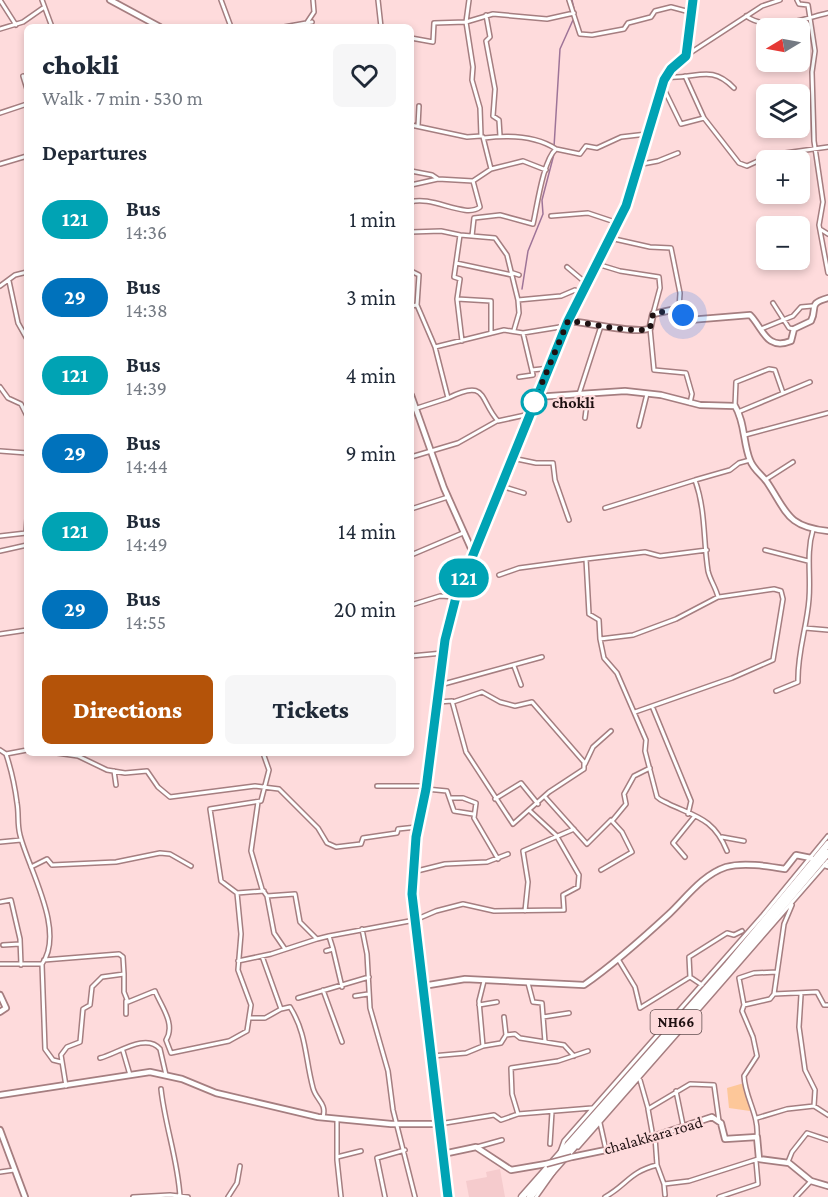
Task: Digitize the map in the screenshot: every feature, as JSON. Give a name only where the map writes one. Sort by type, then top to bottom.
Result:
[{"type":"highway","name":"NH66","points":[[520,1197],[728,964],[828,844]]},
{"type":"highway","name":"NH66","points":[[530,1197],[554,1169],[570,1155],[828,853]]},
{"type":"main road","points":[[110,0],[154,24]]},
{"type":"main road","points":[[448,1197],[412,894],[413,872],[427,787],[443,653],[456,597],[536,397],[581,294],[626,206],[666,76],[686,56],[693,0]]},
{"type":"main road","points":[[567,324],[601,324],[638,332],[650,328],[653,314],[679,309],[687,320],[750,315],[758,330],[769,341],[781,343],[793,339],[794,329],[811,321],[812,306],[828,298]]},
{"type":"main road","points":[[536,397],[625,391],[737,409],[750,460],[786,514],[800,525],[813,530],[828,531]]},
{"type":"main road","points":[[414,409],[448,497],[474,555]]},
{"type":"main road","points":[[423,986],[455,979],[584,985],[618,959],[698,884],[719,870],[735,866],[763,865],[785,869],[796,855],[811,858]]},
{"type":"main road","points":[[0,995],[6,1008],[0,1012]]},
{"type":"main road","points":[[0,1095],[150,1072],[166,1075],[216,1093],[323,1117],[397,1124],[439,1124]]},
{"type":"main road","name":"chalakkara road","points":[[476,1147],[511,1170],[546,1164],[570,1155],[606,1150],[654,1137],[682,1125],[712,1117],[719,1121],[725,1139],[757,1137]]},
{"type":"main road","points":[[0,1131],[26,1197]]},
{"type":"main road","points":[[757,1137],[757,1160],[789,1164],[810,1181],[828,1186]]},
{"type":"main road","points":[[443,1154],[476,1147]]},
{"type":"street","points":[[0,0],[16,25]]},
{"type":"street","points":[[42,0],[51,24]]},
{"type":"street","points":[[221,0],[230,24]]},
{"type":"street","points":[[307,22],[314,12],[312,0]]},
{"type":"street","points":[[378,0],[381,24]]},
{"type":"street","points":[[469,0],[466,22],[482,137],[491,169]]},
{"type":"street","points":[[569,0],[580,34],[592,35],[624,29],[628,23],[651,17],[655,11],[692,9]]},
{"type":"street","points":[[686,56],[766,2],[780,0]]},
{"type":"street","points":[[797,0],[799,4],[808,5],[816,51],[812,72],[815,148],[823,202],[820,229],[828,273]]},
{"type":"street","points":[[0,29],[16,25],[43,8]]},
{"type":"street","points":[[746,16],[755,22],[775,25],[787,24],[811,15],[828,13]]},
{"type":"street","points":[[414,39],[432,42],[434,23],[466,22],[486,15],[547,19],[574,14]]},
{"type":"street","points":[[486,15],[490,38],[486,41],[495,89],[493,116],[499,121],[500,136]]},
{"type":"street","points":[[298,24],[312,22]]},
{"type":"street","points":[[666,76],[706,73],[723,76],[734,88]]},
{"type":"street","points":[[685,76],[704,118],[728,152],[744,165],[771,155],[828,147]]},
{"type":"street","points":[[662,86],[681,124],[704,118]]},
{"type":"street","points":[[0,113],[24,105]]},
{"type":"street","points":[[418,126],[419,106]]},
{"type":"street","points":[[414,125],[467,137],[500,136],[539,140],[556,149],[580,154],[586,146],[597,148],[621,137],[649,134]]},
{"type":"street","points":[[474,218],[500,215],[533,224],[546,170],[552,152],[556,149]]},
{"type":"street","points":[[638,165],[658,161],[678,153]]},
{"type":"street","points":[[0,164],[24,157]]},
{"type":"street","points":[[414,184],[438,179],[472,181],[491,169],[524,161],[546,170]]},
{"type":"street","points":[[414,172],[432,175],[438,179]]},
{"type":"street","points":[[414,202],[425,200],[457,209],[474,210],[480,207],[472,181]]},
{"type":"street","points":[[472,236],[474,210]]},
{"type":"street","points":[[551,216],[588,213],[618,223]]},
{"type":"street","points":[[820,229],[828,234]]},
{"type":"street","points":[[414,232],[441,231],[495,238],[507,255],[513,275],[519,313],[514,330]]},
{"type":"street","points":[[460,235],[454,277],[460,279],[457,299],[462,341]]},
{"type":"street","points":[[610,238],[650,247],[671,248],[681,293],[679,309]]},
{"type":"street","points":[[456,263],[519,275]]},
{"type":"street","points":[[597,264],[620,271],[659,277],[664,273]]},
{"type":"street","points":[[567,267],[586,284]]},
{"type":"street","points":[[414,272],[419,274],[417,305],[435,347],[448,398]]},
{"type":"street","points":[[0,286],[15,275],[24,273]]},
{"type":"street","points":[[653,314],[660,288],[659,277]]},
{"type":"street","points":[[9,281],[18,324],[24,334]]},
{"type":"street","points":[[518,300],[561,296],[575,290],[581,294]]},
{"type":"street","points":[[457,299],[491,301],[491,333]]},
{"type":"street","points":[[773,303],[789,328],[794,329]]},
{"type":"street","points":[[758,330],[798,313],[801,307],[812,306]]},
{"type":"street","points":[[435,347],[491,333],[514,330],[524,333],[567,324]]},
{"type":"street","points":[[579,394],[601,324]]},
{"type":"street","points":[[650,328],[654,370],[687,373],[692,394],[690,403]]},
{"type":"street","points":[[519,377],[533,375],[524,333]]},
{"type":"street","points":[[532,370],[550,368]]},
{"type":"street","points":[[778,368],[736,382],[737,409],[810,382]]},
{"type":"street","points":[[771,369],[777,373],[783,393]]},
{"type":"street","points":[[0,387],[8,398],[21,404],[24,410]]},
{"type":"street","points":[[414,409],[465,390],[477,391],[490,405],[497,421]]},
{"type":"street","points":[[639,426],[647,394]]},
{"type":"street","points":[[585,418],[588,395]]},
{"type":"street","points":[[745,435],[828,413]]},
{"type":"street","points":[[414,456],[476,435],[497,421],[530,414]]},
{"type":"street","points":[[0,451],[24,453]]},
{"type":"street","points":[[512,458],[542,464],[552,462],[556,458]]},
{"type":"street","points":[[605,508],[730,470],[739,463],[750,460]]},
{"type":"street","points":[[552,462],[569,520]]},
{"type":"street","points":[[765,480],[793,462]]},
{"type":"street","points":[[695,480],[704,516],[703,532],[709,575],[718,597]]},
{"type":"street","points":[[501,486],[524,493]]},
{"type":"street","points":[[414,508],[448,497]]},
{"type":"street","points":[[776,691],[798,682],[798,660],[809,599],[808,561],[813,530]]},
{"type":"street","points":[[414,554],[463,532]]},
{"type":"street","points":[[0,536],[24,533]]},
{"type":"street","points":[[0,551],[24,546]]},
{"type":"street","points":[[499,575],[519,568],[641,552],[660,556],[707,550]]},
{"type":"street","points":[[765,550],[808,561]]},
{"type":"street","points":[[586,559],[589,614],[599,620],[600,639],[606,663],[617,673],[646,740],[644,748],[658,800],[694,817],[704,818],[721,837],[727,851]]},
{"type":"street","points":[[600,639],[633,635],[676,619],[718,597],[774,589],[782,591],[783,599],[773,660],[752,667],[732,678],[635,712]]},
{"type":"street","points":[[414,604],[440,596],[456,597]]},
{"type":"street","points":[[805,628],[828,630]]},
{"type":"street","points":[[0,634],[24,630]]},
{"type":"street","points":[[414,656],[443,653]]},
{"type":"street","points":[[440,685],[542,657]]},
{"type":"street","points":[[514,666],[521,685]]},
{"type":"street","points":[[438,702],[453,702],[482,692],[500,702],[515,706],[532,702],[587,766]]},
{"type":"street","points":[[453,702],[466,752],[513,824],[555,787],[580,774],[587,766],[594,747],[611,731]]},
{"type":"street","points":[[652,706],[691,801],[688,814]]},
{"type":"street","points":[[0,750],[6,753],[24,750]]},
{"type":"street","points":[[6,753],[18,807],[16,816],[21,840],[42,890],[48,929],[43,962],[45,1050],[53,1060],[61,1062]]},
{"type":"street","points":[[78,756],[114,771],[147,771],[158,787],[170,797],[264,787],[279,789],[318,828],[327,843],[336,847],[360,844],[363,838],[419,827]]},
{"type":"street","points":[[264,756],[269,770],[262,800],[210,809],[221,881],[237,893],[264,891]]},
{"type":"street","points":[[545,797],[586,844],[609,821],[612,821],[626,804],[624,794],[634,776],[650,768]]},
{"type":"street","points":[[114,771],[116,785]]},
{"type":"street","points":[[495,799],[521,783],[538,804]]},
{"type":"street","points":[[377,786],[443,789],[451,798],[454,811],[473,814]]},
{"type":"street","points":[[451,798],[463,798],[476,803],[473,814],[498,859]]},
{"type":"street","points":[[258,802],[251,850],[267,896],[274,933],[285,949]]},
{"type":"street","points":[[238,961],[329,936],[415,921],[436,911],[463,904],[494,911],[564,910],[563,895],[578,887],[579,876],[556,835],[530,811]]},
{"type":"street","points":[[685,857],[673,843],[694,817]]},
{"type":"street","points":[[601,870],[624,859],[634,851],[612,821]]},
{"type":"street","points":[[525,911],[528,882],[523,851],[547,843],[556,835],[574,829]]},
{"type":"street","points":[[560,1152],[564,1141],[702,985],[828,836]]},
{"type":"street","points":[[721,837],[744,841]]},
{"type":"street","points":[[0,842],[21,840]]},
{"type":"street","points":[[31,867],[47,859],[52,865],[82,865],[160,854],[170,854],[191,866]]},
{"type":"street","points":[[413,872],[445,864],[498,859],[508,854]]},
{"type":"street","points":[[570,1155],[827,864]]},
{"type":"street","points":[[126,1001],[154,991],[169,1022],[170,1035],[166,1040],[171,1053],[238,1038],[247,1031],[251,1005],[240,976],[238,961],[241,934],[237,893]]},
{"type":"street","points":[[267,896],[295,894],[300,922],[317,939]]},
{"type":"street","points":[[0,901],[11,900],[20,944],[21,965]]},
{"type":"street","points":[[744,1005],[770,999],[774,994],[784,924],[794,901]]},
{"type":"street","points":[[362,929],[369,977],[368,994],[371,1016],[388,1071],[397,1124],[415,1197]]},
{"type":"street","points":[[690,977],[689,957],[724,934],[734,935],[742,931]]},
{"type":"street","points":[[329,936],[342,987]]},
{"type":"street","points":[[3,945],[20,944]]},
{"type":"street","points":[[326,951],[333,949]]},
{"type":"street","points":[[0,964],[21,965],[119,954],[123,957],[125,965],[126,1014]]},
{"type":"street","points":[[262,956],[280,1009]]},
{"type":"street","points":[[618,959],[635,987],[640,1008],[690,977]]},
{"type":"street","points":[[736,968],[744,1005],[743,1015],[753,1037],[757,1056],[746,1072],[744,1081],[749,1101],[757,1118],[757,1137]]},
{"type":"street","points":[[739,978],[754,973],[778,972]]},
{"type":"street","points":[[66,1086],[61,1055],[67,1047],[80,1042],[83,1009],[90,1005],[90,994],[96,981],[102,976],[124,974]]},
{"type":"street","points":[[298,998],[342,987],[369,977]]},
{"type":"street","points":[[690,977],[702,985]]},
{"type":"street","points":[[483,1046],[479,1005],[484,980]]},
{"type":"street","points":[[528,983],[532,1002],[542,1003],[545,1042]]},
{"type":"street","points":[[323,990],[342,1042]]},
{"type":"street","points":[[774,994],[801,995],[817,992],[824,1005],[828,1005]]},
{"type":"street","points":[[355,996],[368,994]]},
{"type":"street","points":[[801,995],[799,1027],[805,1070],[814,1090],[814,1106]]},
{"type":"street","points":[[479,1005],[497,1002]]},
{"type":"street","points":[[250,1018],[269,1016],[280,1009],[290,1007],[307,1050],[313,1088],[324,1105],[323,1117]]},
{"type":"street","points":[[543,1017],[569,1012]]},
{"type":"street","points":[[432,1056],[466,1053],[483,1046],[501,1043],[506,1035],[504,1017]]},
{"type":"street","points":[[506,1035],[515,1034],[520,1038],[564,1045],[574,1056]]},
{"type":"street","points":[[100,1058],[142,1042],[158,1046],[166,1075]]},
{"type":"street","points":[[123,1051],[129,1075]]},
{"type":"street","points":[[518,1114],[512,1094],[511,1068],[574,1056],[588,1051]]},
{"type":"street","points":[[640,1078],[665,1196]]},
{"type":"street","points":[[648,1109],[690,1084],[714,1085],[719,1121]]},
{"type":"street","points":[[160,1089],[166,1127],[177,1163],[180,1196]]},
{"type":"street","points":[[676,1091],[682,1125]]},
{"type":"street","points":[[757,1118],[787,1109],[814,1106],[828,1115]]},
{"type":"street","points":[[439,1124],[494,1114],[501,1120],[518,1114],[592,1108]]},
{"type":"street","points":[[550,1144],[552,1112]]},
{"type":"street","points":[[336,1118],[336,1157],[341,1197]]},
{"type":"street","points":[[600,1123],[606,1150]]},
{"type":"street","points":[[789,1164],[792,1152],[807,1133],[828,1140]]},
{"type":"street","points":[[476,1147],[502,1140]]},
{"type":"street","points":[[385,1197],[377,1158],[405,1150]]},
{"type":"street","points":[[336,1157],[361,1151]]},
{"type":"street","points":[[664,1184],[689,1180],[757,1160],[758,1184],[719,1197]]},
{"type":"street","points":[[605,1197],[627,1182],[632,1173],[657,1165]]},
{"type":"street","points":[[228,1197],[237,1183],[240,1166]]},
{"type":"street","points":[[536,1197],[551,1179],[554,1169]]},
{"type":"street","points":[[0,1172],[14,1170]]},
{"type":"street","points":[[796,1197],[810,1181]]},
{"type":"street","points":[[133,1197],[188,1197]]},
{"type":"shaded area","points":[[744,1083],[750,1111],[729,1108],[727,1088]]},
{"type":"shaded area","points":[[500,1169],[505,1197],[469,1197],[466,1181],[487,1177],[486,1172]]},
{"type":"waterway","points":[[572,0],[575,13]]},
{"type":"waterway","points":[[554,147],[560,49],[573,20]]},
{"type":"waterway","points":[[522,289],[528,251],[543,214],[542,200],[554,154]]},
{"type":"bus line","name":"121","points":[[448,1197],[412,894],[416,837],[426,789],[448,624],[456,597],[568,321],[626,206],[664,80],[671,69],[686,56],[693,0]]},
{"type":"place","name":"chokli","points":[[534,402]]},
{"type":"route","points":[[534,402],[568,321],[592,322],[644,332],[650,328],[653,314],[679,309],[683,315]]}]
